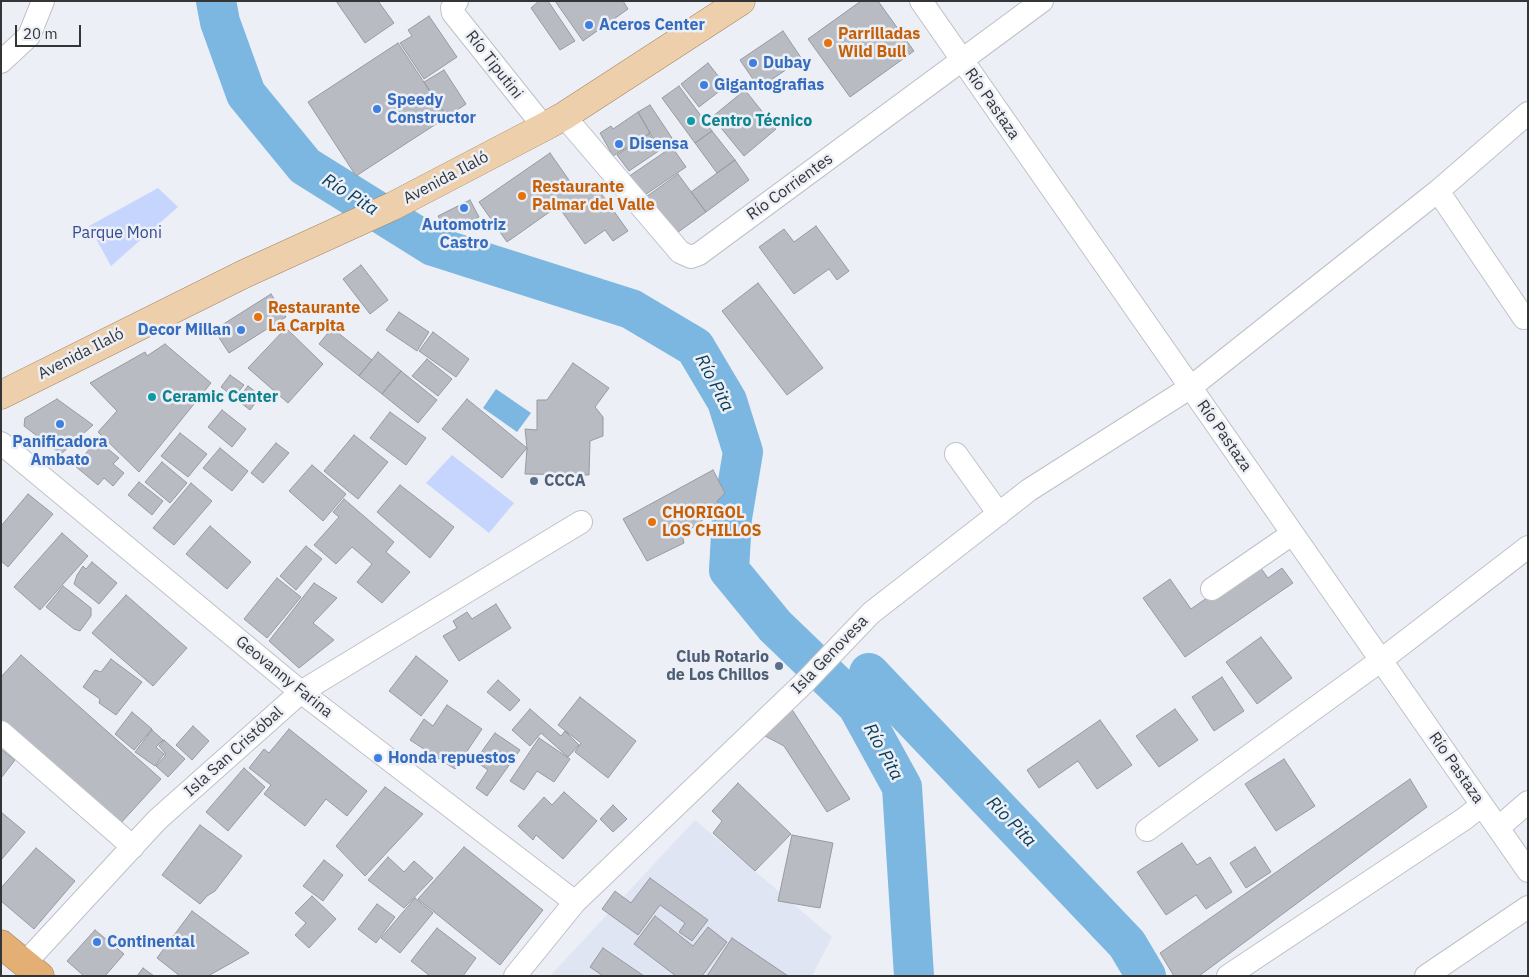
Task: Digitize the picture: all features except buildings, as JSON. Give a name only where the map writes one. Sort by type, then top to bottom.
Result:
[{"type":"highway","points":[[1,944],[32,969]]},
{"type":"main road","name":"Avenida Ilaló","points":[[1,394],[244,274],[393,206],[554,122],[741,1]]},
{"type":"street","points":[[1,62],[29,36],[43,1]]},
{"type":"street","name":"Río Pastaza","points":[[920,1],[1528,870]]},
{"type":"street","name":"Río Corrientes","points":[[554,122],[680,252],[691,257],[707,248],[1042,1]]},
{"type":"street","name":"Río Tiputini","points":[[452,4],[453,13],[554,122]]},
{"type":"street","name":"Isla Genovesa","points":[[515,976],[575,902],[805,682],[871,613],[1029,490],[1191,387],[1438,191],[1528,112]]},
{"type":"street","points":[[1438,191],[1524,318]]},
{"type":"street","name":"Geovanny Farina","points":[[1,443],[301,692],[575,902]]},
{"type":"street","points":[[956,454],[999,514]]},
{"type":"street","name":"Isla San Cristóbal","points":[[32,969],[157,820],[301,692],[581,522]]},
{"type":"street","points":[[1212,589],[1292,534]]},
{"type":"street","points":[[1147,830],[1380,661],[1528,547]]},
{"type":"street","points":[[1,732],[133,847]]},
{"type":"street","points":[[1498,828],[1528,802]]},
{"type":"street","points":[[1228,976],[1464,819],[1482,805]]},
{"type":"street","points":[[1426,976],[1528,907]]},
{"type":"shaded area","points":[[496,389],[531,413],[517,432],[483,408]]},
{"type":"shaded area","points":[[695,820],[832,937],[812,976],[550,976]]},
{"type":"green space","name":"Parque Moni","points":[[158,188],[178,207],[111,266],[89,226]]},
{"type":"green space","points":[[452,455],[514,503],[489,533],[426,483]]},
{"type":"waterway","name":"Río Pita","points":[[216,1],[220,22],[246,94],[305,166],[433,246],[631,309],[695,347],[727,401],[743,452],[732,518],[729,570],[775,626],[857,705],[902,787],[914,976]]},
{"type":"waterway","name":"Rio Pita","points":[[869,673],[1127,944],[1146,976]]},
{"type":"place","name":"Aceros Center","points":[[589,25]]},
{"type":"place","name":"Parrilladas Wild Bull","points":[[828,43]]},
{"type":"place","name":"Dubay","points":[[753,63]]},
{"type":"place","name":"Gigantografias","points":[[704,85]]},
{"type":"place","name":"Speedy Constructor","points":[[377,109]]},
{"type":"place","name":"Centro Técnico","points":[[691,121]]},
{"type":"place","name":"Disensa","points":[[619,144]]},
{"type":"place","name":"Restaurante Palmar del Valle","points":[[522,196]]},
{"type":"place","name":"Automotriz Castro","points":[[464,208]]},
{"type":"place","name":"Restaurante La Carpita","points":[[258,317]]},
{"type":"place","name":"Decor Millan","points":[[241,330]]},
{"type":"place","name":"Ceramic Center","points":[[152,397]]},
{"type":"place","name":"Panificadora Ambato","points":[[60,424]]},
{"type":"place","name":"CCCA","points":[[534,481]]},
{"type":"place","name":"CHORIGOL LOS CHILLOS","points":[[652,522]]},
{"type":"place","name":"Club Rotario de Los Chillos","points":[[779,666]]},
{"type":"place","name":"Honda repuestos","points":[[378,758]]},
{"type":"place","name":"Continental","points":[[97,942]]}]
